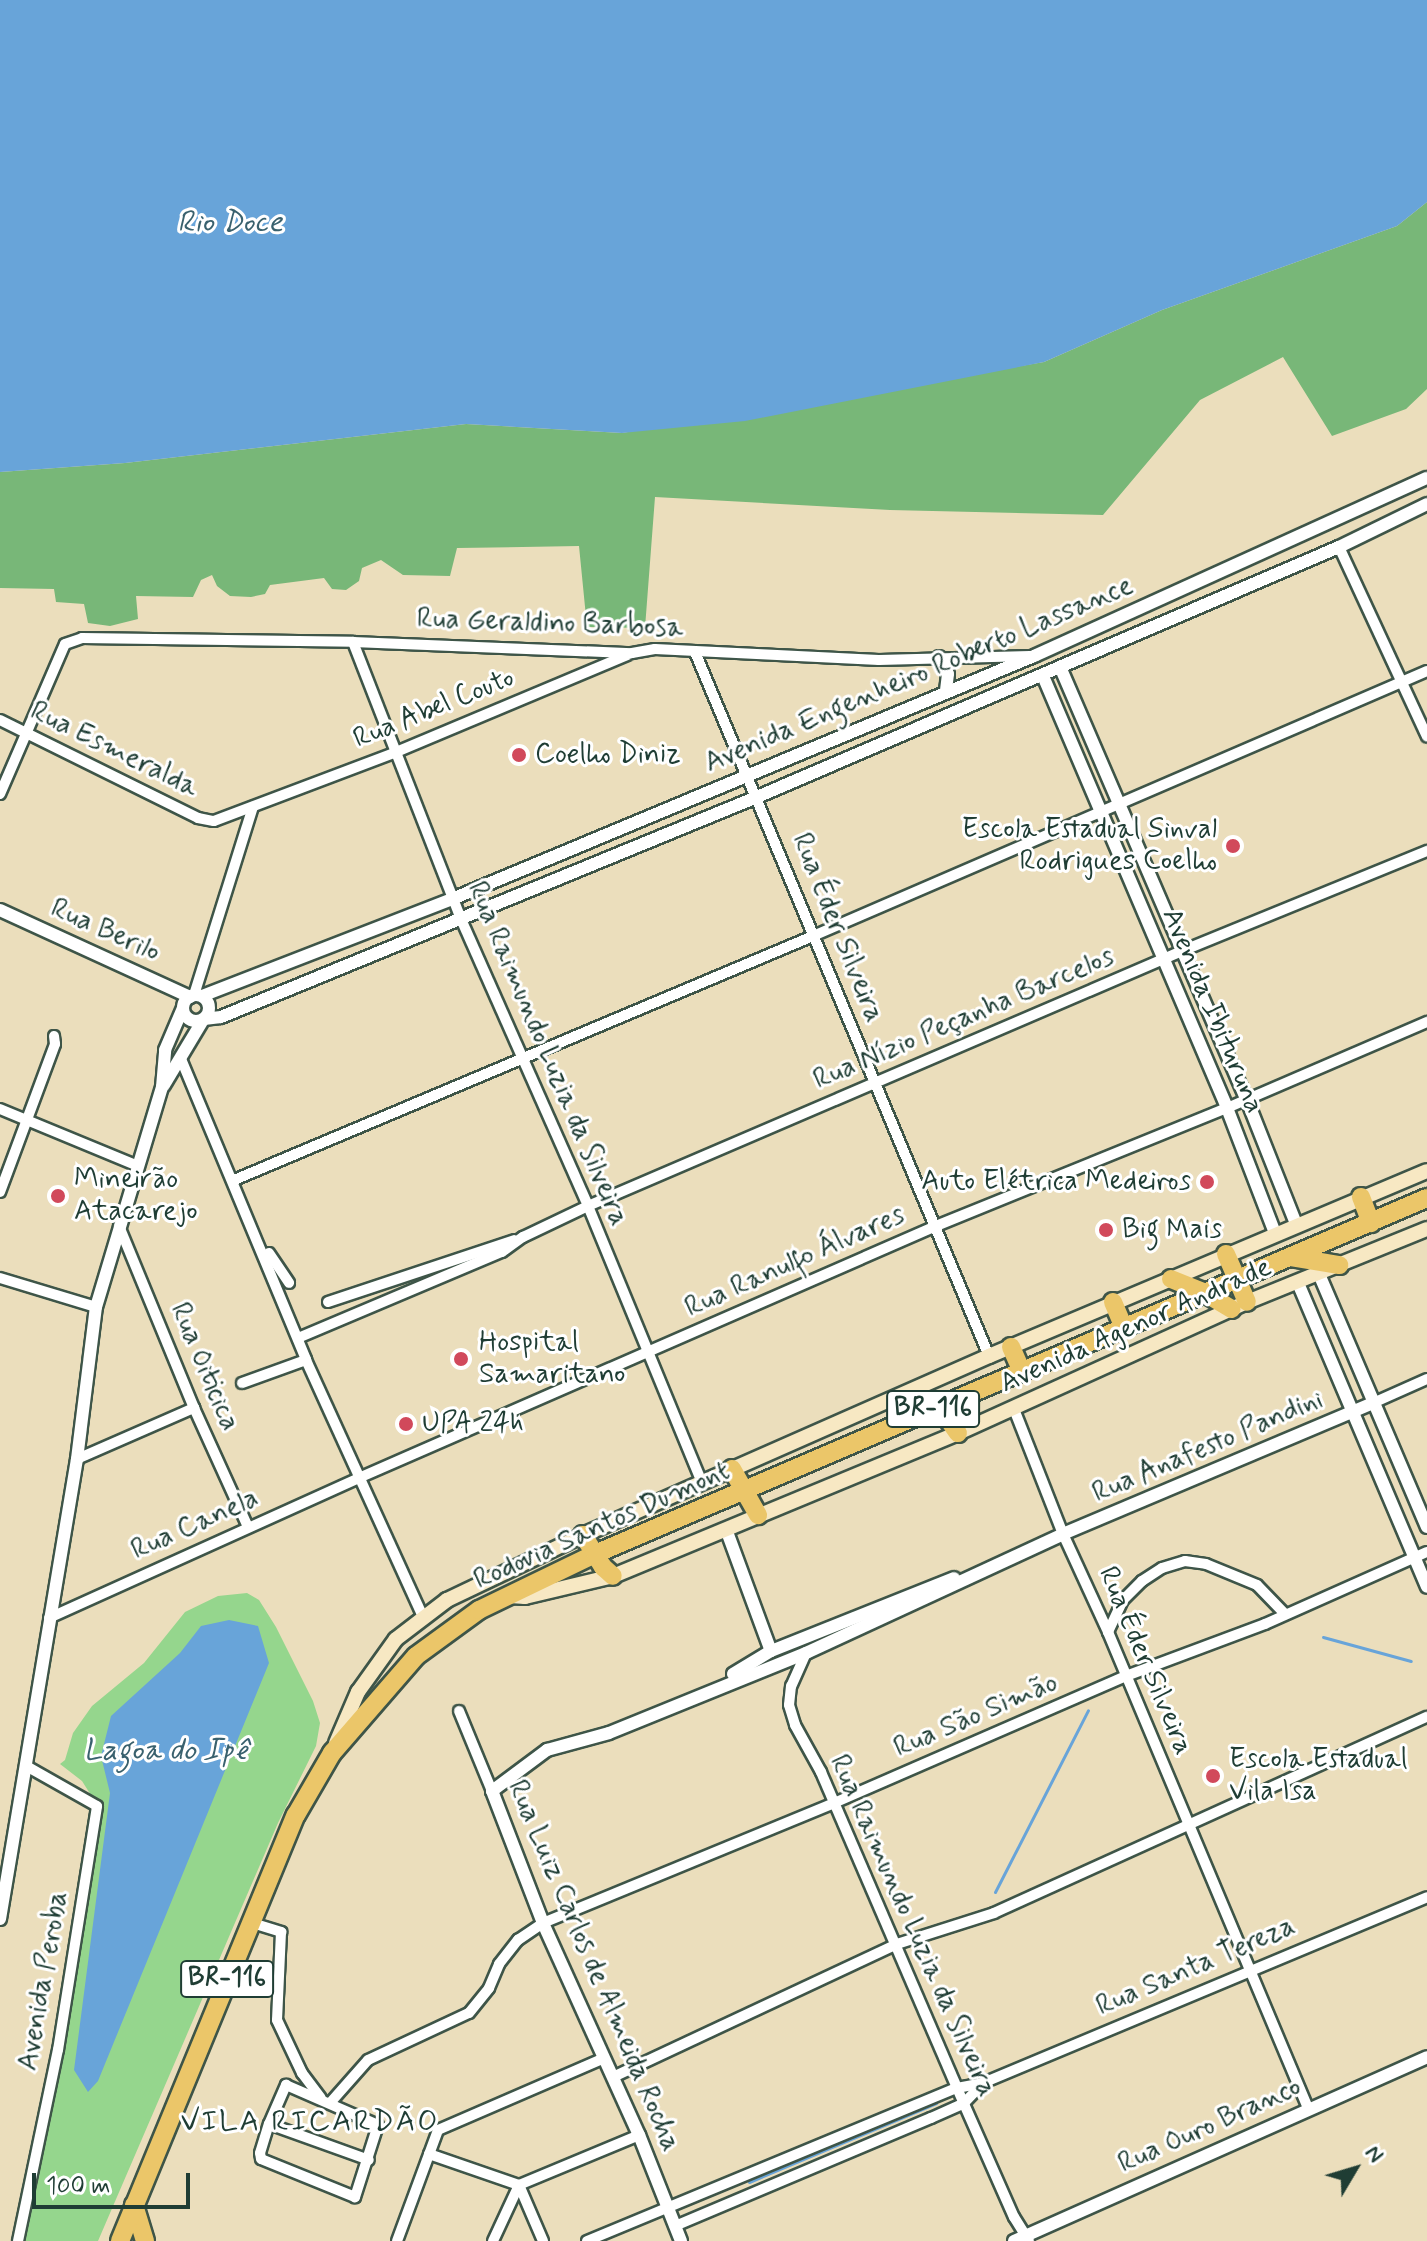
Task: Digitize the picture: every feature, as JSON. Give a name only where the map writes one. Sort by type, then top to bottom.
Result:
[{"type":"highway","points":[[1361,1197],[1371,1223]]},
{"type":"highway","name":"Rodovia Santos Dumont","points":[[120,2241],[249,1922],[296,1815],[332,1753],[390,1682],[416,1656],[457,1625],[506,1595],[595,1554],[1427,1198]]},
{"type":"highway","points":[[1171,1279],[1240,1306],[1236,1280],[1226,1254]]},
{"type":"highway","points":[[1291,1257],[1339,1265]]},
{"type":"highway","points":[[1113,1302],[1124,1328]]},
{"type":"highway","points":[[1011,1347],[1022,1372]]},
{"type":"highway","points":[[939,1406],[958,1433]]},
{"type":"highway","points":[[732,1469],[742,1493],[758,1515]]},
{"type":"highway","points":[[583,1535],[613,1576]]},
{"type":"highway","points":[[134,2205],[145,2241]]},
{"type":"main road","name":"Avenida Agenor Andrade","points":[[332,1753],[358,1692],[396,1639],[422,1615],[583,1535],[702,1482],[1113,1302],[1427,1171]]},
{"type":"main road","name":"Avenida Agenor Andrade","points":[[506,1595],[525,1597],[613,1576],[958,1433],[1240,1306],[1427,1229]]},
{"type":"street","name":"Avenida Engenheiro Roberto Lassance","points":[[192,999],[452,899],[747,773],[1034,656],[1427,478]]},
{"type":"street","name":"Avenida Engenheiro Roberto Lassance","points":[[203,1020],[221,1017],[461,919],[1061,669],[1339,547],[1427,504]]},
{"type":"street","points":[[1339,547],[1427,737]]},
{"type":"street","points":[[1160,599],[1169,619]]},
{"type":"street","name":"Rua Geraldino Barbosa","points":[[25,733],[65,644],[82,638],[353,642],[632,653],[655,649],[879,660],[1034,656]]},
{"type":"street","name":"Rua Raimundo Luzia da Silveira","points":[[353,642],[452,899],[588,1206],[702,1482]]},
{"type":"street","name":"Rua Éder Silveira","points":[[695,652],[989,1356]]},
{"type":"street","name":"Rua Abel Couto","points":[[253,807],[394,753],[632,653]]},
{"type":"street","points":[[939,657],[948,674],[946,691]]},
{"type":"street","name":"Avenida Ibituruna","points":[[1061,669],[1247,1100],[1296,1224]]},
{"type":"street","points":[[234,1180],[813,936],[1427,671]]},
{"type":"street","name":"Avenida Ibituruna","points":[[1043,676],[1104,811],[1227,1108],[1275,1233]]},
{"type":"street","name":"Rua Esmeralda","points":[[0,720],[198,818],[214,821],[253,807]]},
{"type":"street","points":[[0,794],[25,733]]},
{"type":"street","points":[[0,1919],[28,1767],[49,1618],[77,1459],[96,1307],[136,1165],[162,1087],[165,1050],[192,999],[253,807]]},
{"type":"street","name":"Rua Nízio Peçanha Barcelos","points":[[328,1302],[523,1237],[588,1206],[1182,951],[1427,851]]},
{"type":"street","name":"Rua Berilo","points":[[0,910],[192,999],[190,1020],[203,1020]]},
{"type":"street","points":[[318,951],[328,973]]},
{"type":"street","points":[[162,1087],[210,1006],[192,999]]},
{"type":"street","name":"Rua Ranulfo Álvares","points":[[361,1477],[936,1226],[1247,1100],[1427,1022]]},
{"type":"street","points":[[0,1192],[24,1119],[55,1044],[54,1036]]},
{"type":"street","points":[[181,1059],[234,1180],[306,1360],[422,1615]]},
{"type":"street","points":[[0,1109],[136,1165]]},
{"type":"street","name":"Rua Oiticica","points":[[119,1224],[194,1408],[248,1527]]},
{"type":"street","points":[[255,1231],[289,1283]]},
{"type":"street","name":"Rua Nízio Peçanha Barcelos","points":[[298,1338],[502,1252],[523,1237]]},
{"type":"street","points":[[1319,1274],[1427,1527]]},
{"type":"street","points":[[0,1278],[96,1307]]},
{"type":"street","points":[[1298,1283],[1352,1412],[1421,1554],[1427,1587]]},
{"type":"street","points":[[242,1383],[306,1360]]},
{"type":"street","name":"Rua Anafesto Pandini","points":[[492,1791],[547,1750],[609,1733],[806,1653],[1063,1534],[1427,1379]]},
{"type":"street","points":[[77,1459],[194,1408]]},
{"type":"street","name":"Rua Éder Silveira","points":[[1014,1409],[1063,1534],[1108,1632],[1308,2108]]},
{"type":"street","name":"Rua Canela","points":[[49,1618],[361,1477]]},
{"type":"street","points":[[726,1529],[771,1651]]},
{"type":"street","name":"Rua São Simão","points":[[326,2101],[368,2060],[469,2013],[489,1988],[499,1964],[518,1940],[543,1923],[834,1803],[1126,1676],[1285,1614],[1421,1554]]},
{"type":"street","name":"Rua Anafesto Pandini","points":[[696,1697],[771,1651],[922,1588],[1008,1561]]},
{"type":"street","points":[[1108,1632],[1123,1600],[1142,1581],[1162,1568],[1185,1561],[1206,1564],[1257,1585],[1285,1614]]},
{"type":"street","name":"Rua Raimundo Luzia da Silveira","points":[[806,1653],[791,1686],[789,1705],[897,1944],[1014,2217],[1020,2240]]},
{"type":"street","name":"Rua Luiz Carlos de Almeida Rocha","points":[[459,1711],[543,1923],[639,2135],[681,2241]]},
{"type":"street","points":[[613,2077],[897,1944],[994,1913],[1188,1822],[1427,1717]]},
{"type":"street","name":"Avenida Peroba","points":[[18,2241],[58,2050],[97,1806],[28,1767]]},
{"type":"street","name":"Rua Santa Tereza","points":[[587,2241],[957,2088],[983,2083],[1427,1897]]},
{"type":"street","points":[[249,1922],[281,1932],[277,2020],[302,2073],[326,2101]]},
{"type":"street","name":"Rua Ouro Branco","points":[[1020,2240],[1427,2057]]},
{"type":"street","points":[[397,2241],[438,2130],[604,2058]]},
{"type":"street","name":"Rua Santa Tereza","points":[[675,2226],[964,2103],[983,2083]]},
{"type":"street","points":[[286,2085],[326,2101],[378,2125],[355,2197],[261,2159],[269,2124],[286,2085]]},
{"type":"street","points":[[269,2124],[369,2160]]},
{"type":"street","points":[[429,2154],[519,2185],[639,2135]]},
{"type":"street","points":[[493,2241],[519,2185]]},
{"type":"street","points":[[519,2185],[543,2241]]},
{"type":"green space","points":[[1427,202],[1427,389],[1406,409],[1332,436],[1283,357],[1200,400],[1103,515],[890,510],[655,497],[645,628],[587,627],[579,546],[457,548],[450,576],[403,575],[381,560],[362,568],[359,581],[346,590],[332,589],[324,578],[270,585],[265,594],[251,597],[230,596],[217,586],[212,575],[201,580],[193,597],[136,596],[138,619],[110,626],[88,623],[84,604],[56,602],[54,589],[0,588],[0,472],[125,463],[466,424],[622,433],[1044,362],[1162,310],[1397,226]]},
{"type":"green space","points":[[247,1593],[259,1600],[276,1627],[313,1701],[320,1723],[316,1746],[278,1823],[98,2241],[20,2241],[99,1808],[82,1781],[60,1764],[65,1760],[73,1733],[92,1706],[144,1663],[185,1612],[218,1596]]},
{"type":"water","name":"Rio Doce","points":[[0,0],[1427,0],[1427,202],[1397,226],[1162,310],[1044,362],[745,421],[622,433],[466,424],[125,463],[0,472]]},
{"type":"water","name":"Lagoa do Ipê","points":[[229,1620],[258,1626],[269,1663],[98,2081],[88,2092],[74,2070],[110,1793],[101,1756],[111,1716],[180,1653],[201,1626]]},
{"type":"waterway","points":[[1323,1637],[1411,1661]]},
{"type":"waterway","points":[[995,1892],[1088,1710]]},
{"type":"waterway","points":[[749,2182],[936,2103]]},
{"type":"place","name":"Coelho Diniz","points":[[519,755]]},
{"type":"place","name":"Escola Estadual Sinval Rodrigues Coelho","points":[[1233,846]]},
{"type":"place","name":"Auto Elétrica Medeiros","points":[[1207,1182]]},
{"type":"place","name":"Mineirão Atacarejo","points":[[58,1196]]},
{"type":"place","name":"Big Mais","points":[[1106,1230]]},
{"type":"place","name":"Hospital Samaritano","points":[[461,1359]]},
{"type":"place","name":"UPA 24h","points":[[406,1424]]},
{"type":"place","name":"Escola Estadual Vila Isa","points":[[1213,1776]]},
{"type":"district","name":"VILA RICARDÃO","points":[[310,2122]]}]
